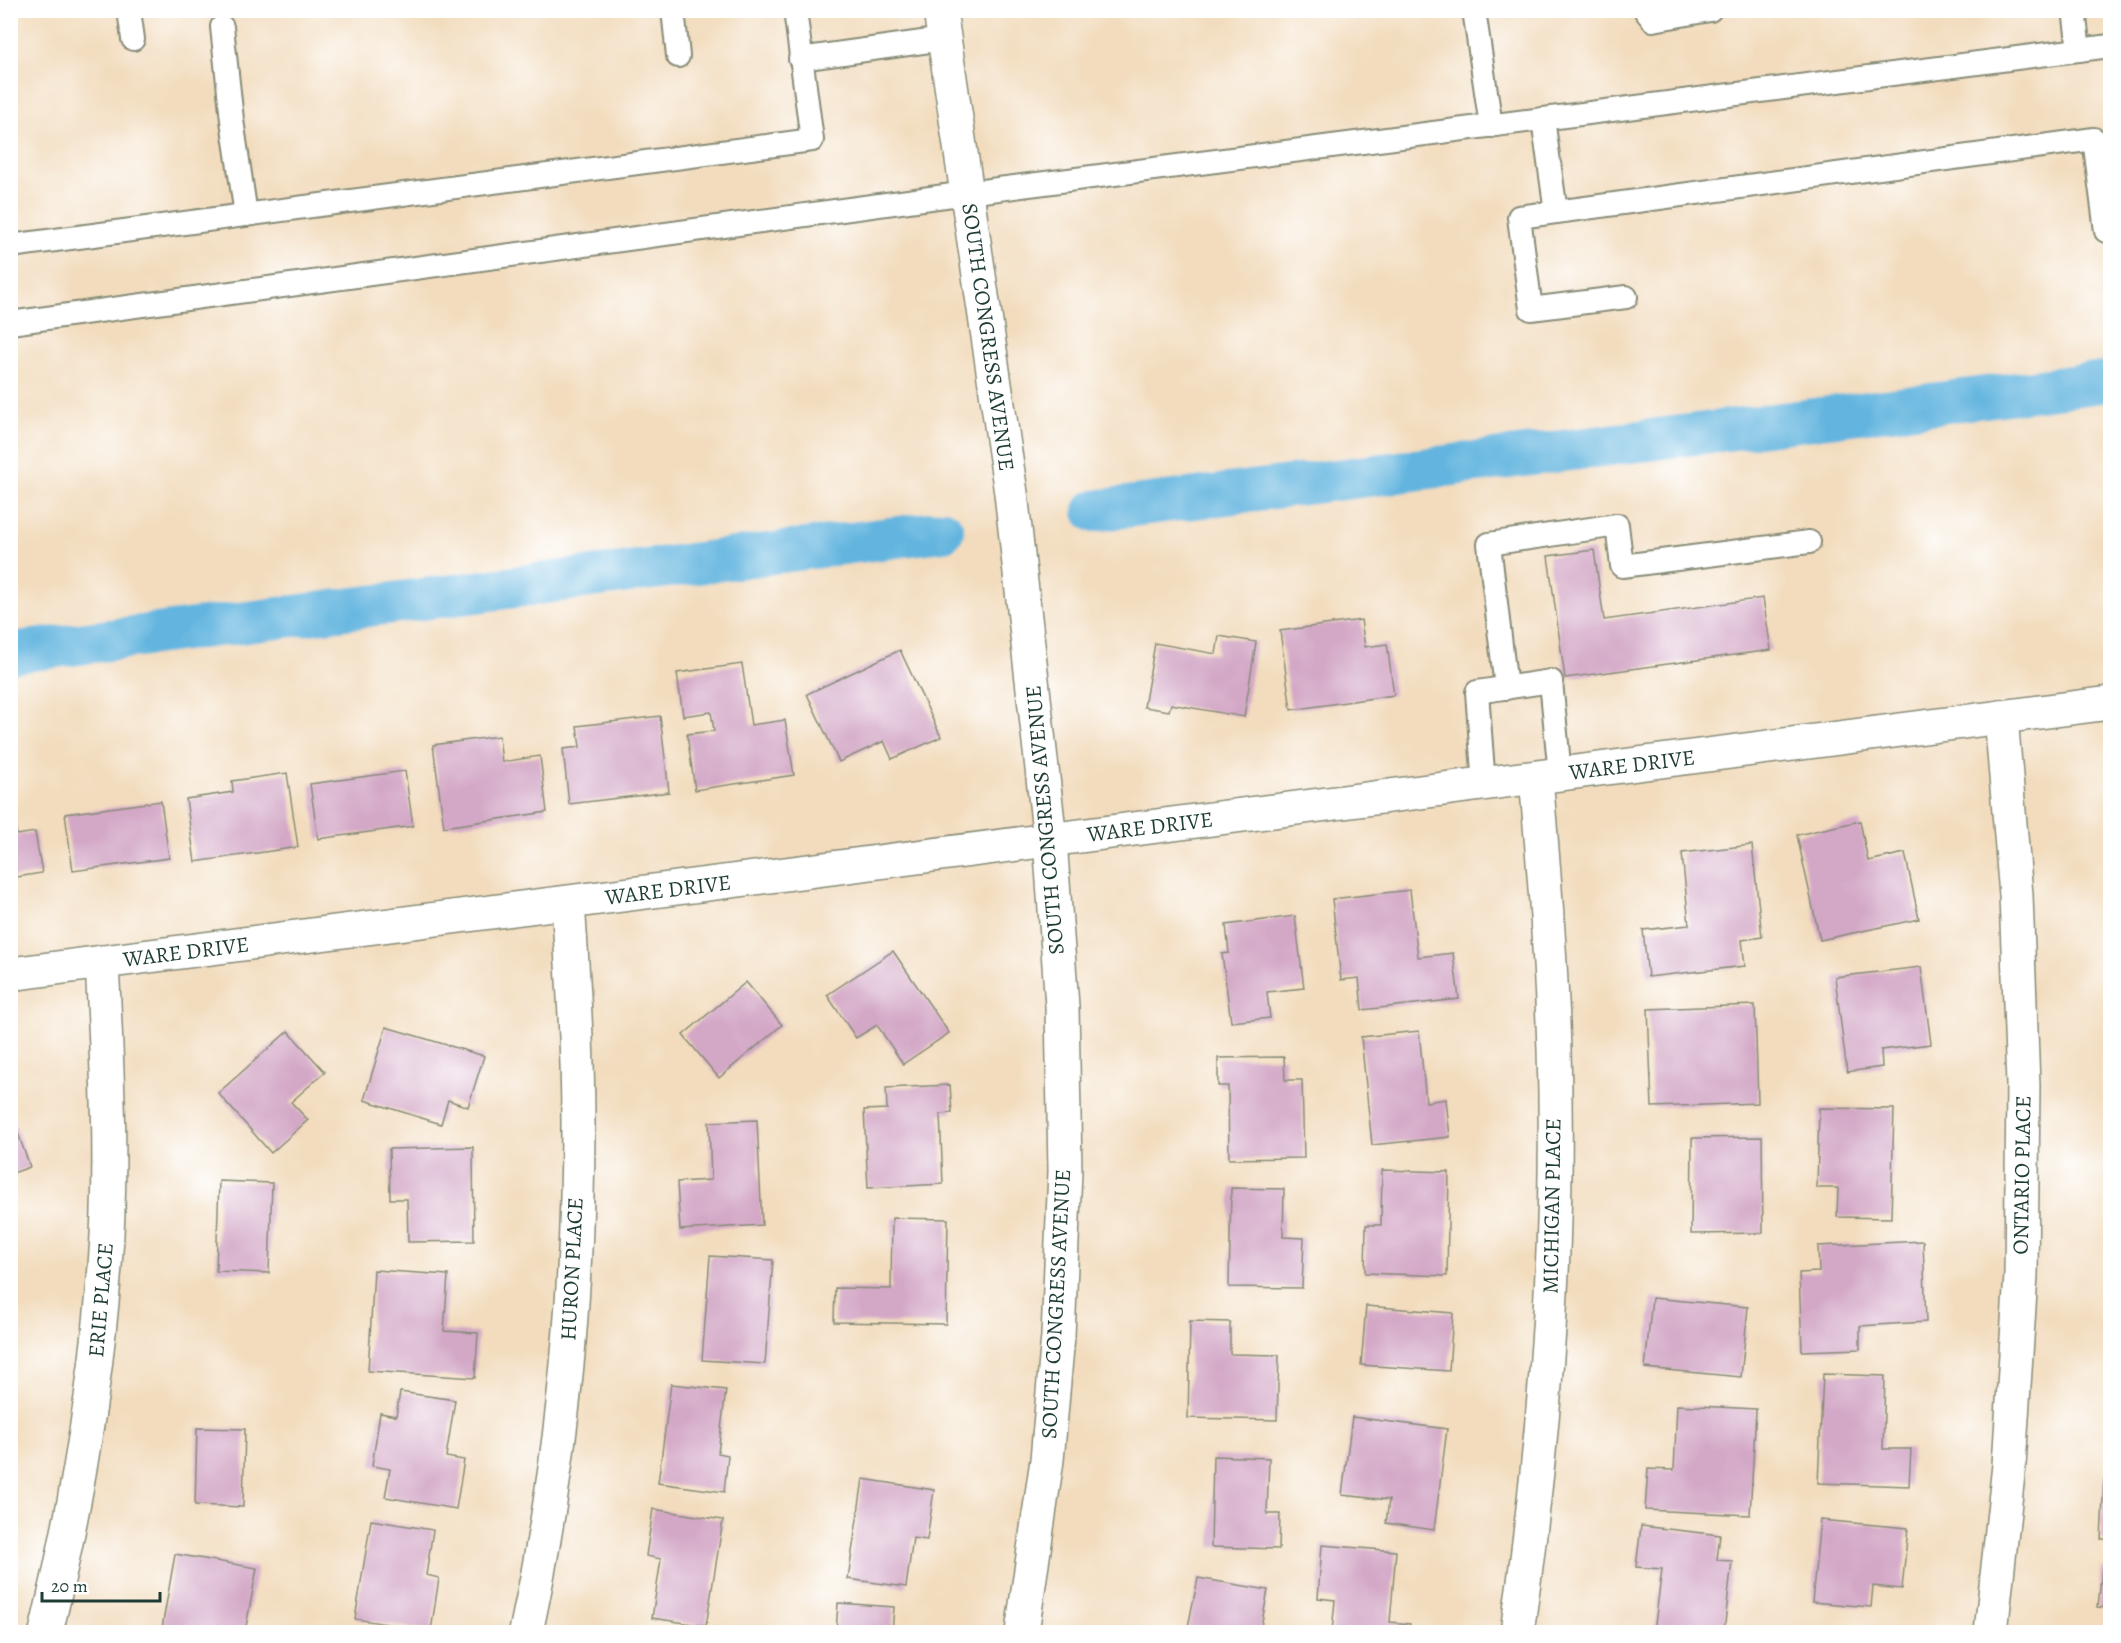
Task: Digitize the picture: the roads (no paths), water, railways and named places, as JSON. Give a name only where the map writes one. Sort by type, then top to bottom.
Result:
[{"type":"street","name":"SOUTH CONGRESS AVENUE","points":[[942,25],[1011,493],[1050,840],[1062,1006],[1065,1172],[1058,1336],[1047,1460],[1022,1632]]},
{"type":"street","name":"WARE DRIVE","points":[[10,974],[2110,703]]},
{"type":"street","name":"ONTARIO PLACE","points":[[1991,1632],[2009,1465],[2020,1287],[2023,1109],[2016,896],[2001,717]]},
{"type":"street","name":"MICHIGAN PLACE","points":[[1517,1632],[1531,1539],[1544,1407],[1554,1229],[1554,1050],[1545,873],[1548,776]]},
{"type":"street","name":"HURON PLACE","points":[[526,1632],[539,1575],[561,1425],[574,1274],[578,1124],[575,1010],[568,903]]},
{"type":"street","name":"ERIE PLACE","points":[[46,1632],[69,1534],[92,1400],[106,1265],[110,1129],[102,962]]},
{"type":"lane","points":[[129,10],[133,39]]},
{"type":"lane","points":[[673,10],[678,56]]},
{"type":"lane","points":[[10,246],[812,140],[795,10]]},
{"type":"lane","points":[[1645,10],[1653,20],[1710,10]]},
{"type":"lane","points":[[2074,10],[2079,50]]},
{"type":"lane","points":[[1477,11],[1491,126]]},
{"type":"lane","points":[[801,59],[942,25]]},
{"type":"lane","points":[[222,27],[232,120],[246,215]]},
{"type":"lane","points":[[10,323],[967,193],[2110,46]]},
{"type":"lane","points":[[1543,119],[1556,212]]},
{"type":"lane","points":[[1626,297],[1531,309],[1519,217],[2094,140],[2106,231]]},
{"type":"lane","points":[[1506,688],[1489,544],[1617,525],[1622,567],[1809,542]]},
{"type":"lane","points":[[1484,785],[1478,692],[1551,681],[1548,776]]},
{"type":"waterway","points":[[1094,511],[2110,381]]},
{"type":"waterway","points":[[10,653],[943,531]]}]
